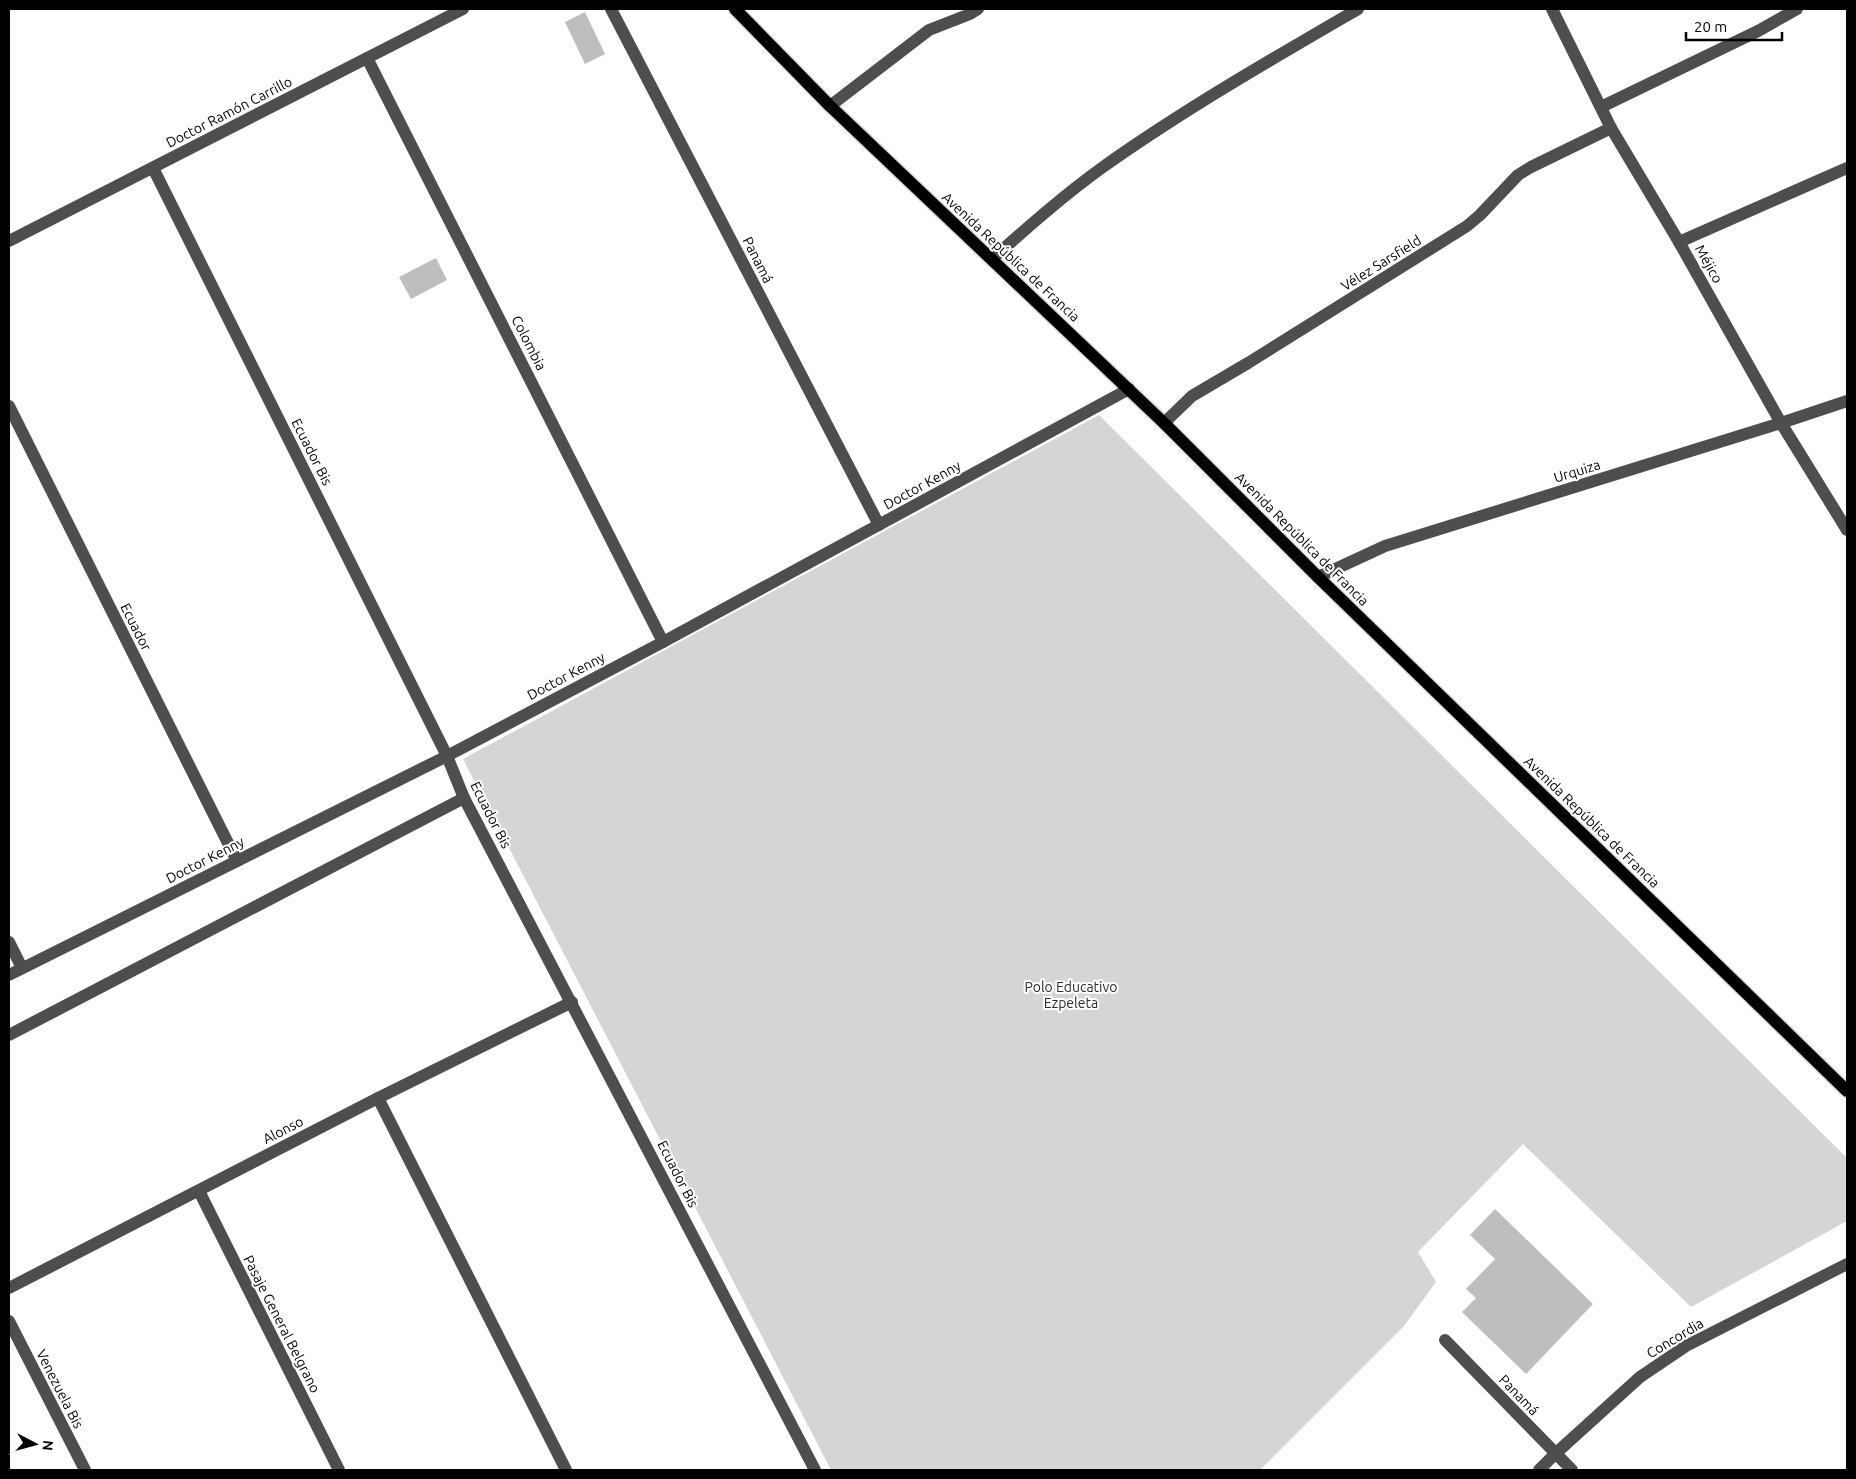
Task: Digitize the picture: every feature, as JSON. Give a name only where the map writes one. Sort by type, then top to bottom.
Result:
[{"type":"main road","name":"Avenida República de Francia","points":[[735,9],[830,106],[1129,389],[1318,577],[1847,1091]]},
{"type":"street","name":"Doctor Ramón Carrillo","points":[[9,241],[463,9]]},
{"type":"street","name":"Panamá","points":[[611,9],[879,525]]},
{"type":"street","points":[[992,259],[1056,202],[1103,167],[1222,88],[1358,9]]},
{"type":"street","name":"Méjico","points":[[1552,9],[1612,128],[1680,242],[1781,423],[1847,530]]},
{"type":"street","points":[[1601,107],[1758,31],[1797,9]]},
{"type":"street","points":[[830,106],[929,30],[974,11]]},
{"type":"street","name":"Colombia","points":[[367,58],[663,642]]},
{"type":"street","name":"Vélez Sarsfield","points":[[1164,423],[1192,396],[1467,226],[1518,175],[1612,128]]},
{"type":"street","name":"Ecuador Bis","points":[[154,168],[447,756],[464,798],[815,1470]]},
{"type":"street","points":[[1680,242],[1847,168]]},
{"type":"street","name":"Doctor Kenny","points":[[9,975],[447,756],[663,642],[1129,389]]},
{"type":"street","name":"Urquiza","points":[[1318,577],[1386,546],[1847,401]]},
{"type":"street","name":"Ecuador","points":[[9,406],[237,861]]},
{"type":"street","points":[[9,1035],[464,798]]},
{"type":"street","points":[[9,942],[22,968]]},
{"type":"street","name":"Alonso","points":[[9,1288],[378,1098],[572,1002]]},
{"type":"street","points":[[378,1098],[566,1470]]},
{"type":"street","name":"Pasaje General Belgrano","points":[[199,1191],[338,1470]]},
{"type":"street","name":"Concordia","points":[[1539,1470],[1640,1378],[1686,1346],[1847,1264]]},
{"type":"street","name":"Venezuela Bis","points":[[9,1321],[85,1470]]},
{"type":"street","name":"Panamá","points":[[1445,1340],[1572,1470]]},
{"type":"green space","name":"Polo Educativo Ezpeleta","points":[[1099,415],[1847,1158],[1847,1221],[1691,1307],[1523,1144],[1418,1252],[1436,1282],[1404,1326],[1260,1470],[831,1470],[463,759]]},
{"type":"building","points":[[585,12],[605,54],[585,64],[565,22]]},
{"type":"building","points":[[436,258],[447,280],[411,299],[399,277]]},
{"type":"building","points":[[1495,1209],[1593,1304],[1526,1374],[1462,1312],[1476,1298],[1466,1289],[1495,1259],[1470,1235]]}]
